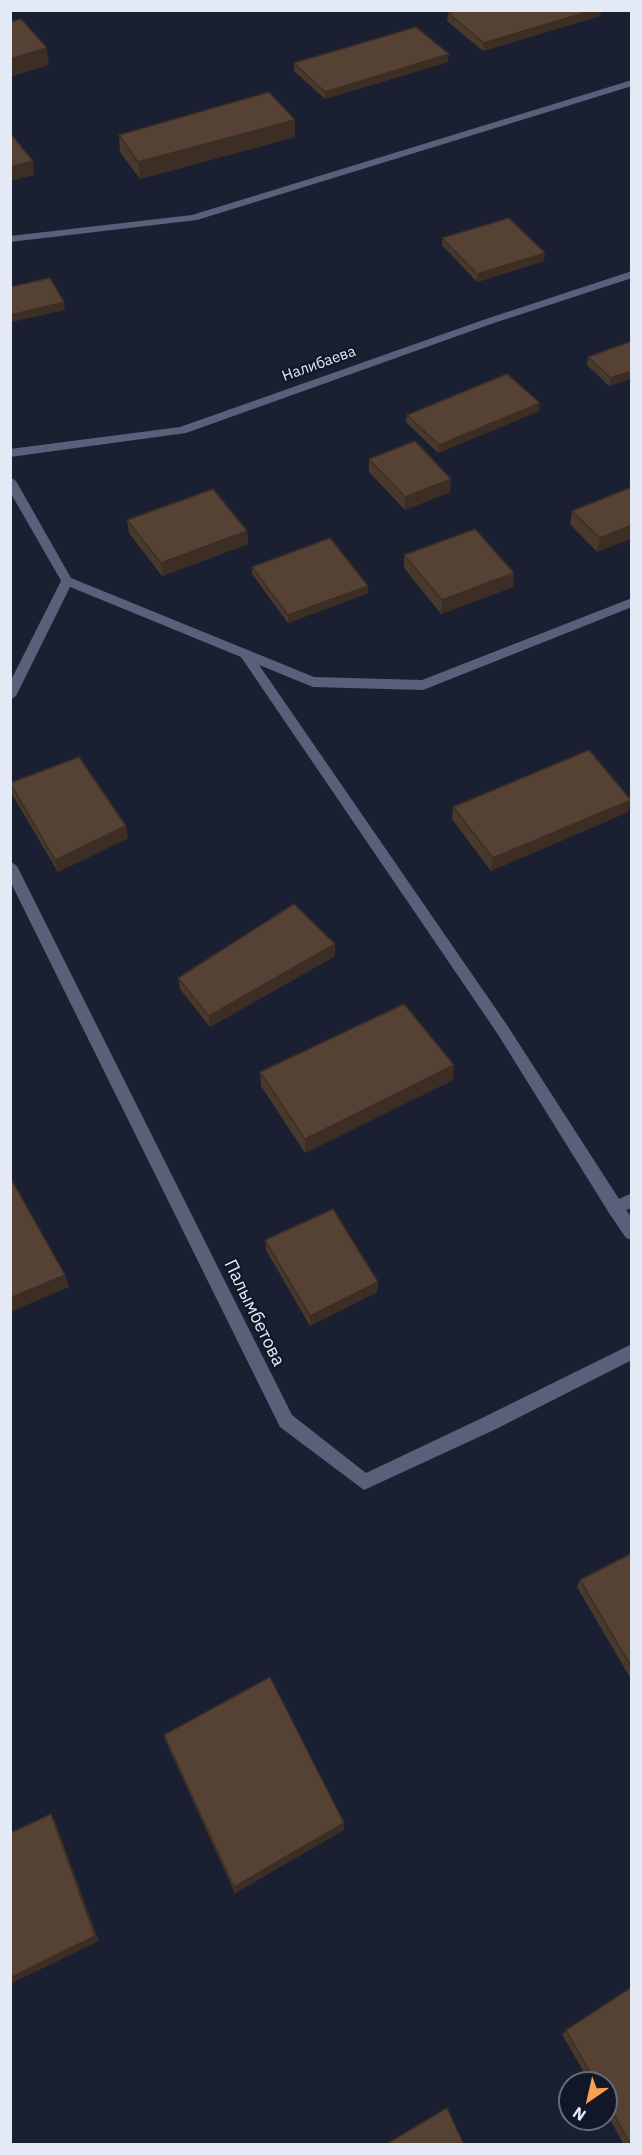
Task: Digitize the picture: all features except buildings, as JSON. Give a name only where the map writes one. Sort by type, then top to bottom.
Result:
[{"type":"street","points":[[10,239],[193,218],[632,83]]},
{"type":"street","name":"Налибаева","points":[[10,453],[182,430],[475,326],[632,274]]},
{"type":"street","points":[[10,481],[68,581],[313,682],[423,685],[632,602]]},
{"type":"street","points":[[10,696],[68,581]]},
{"type":"street","points":[[245,654],[502,1029],[632,1233]]},
{"type":"street","name":"Палымбетова","points":[[10,866],[286,1421],[364,1482],[488,1424],[632,1351]]},
{"type":"street","points":[[615,1208],[632,1200]]}]
